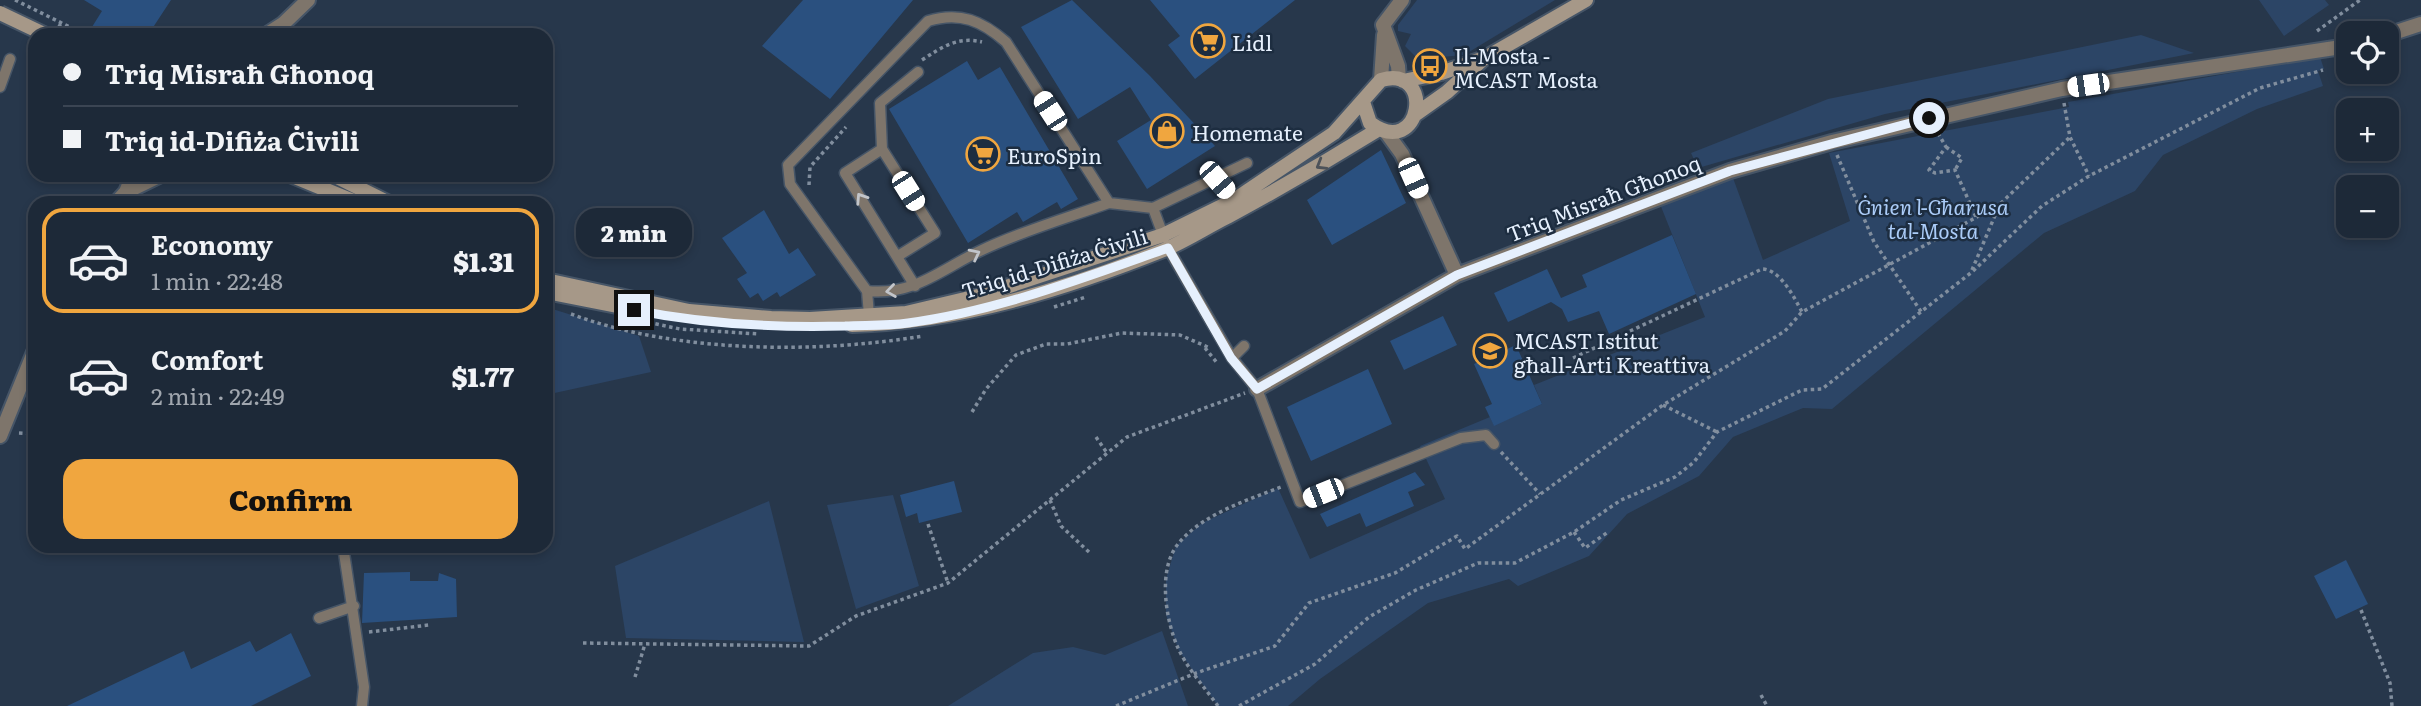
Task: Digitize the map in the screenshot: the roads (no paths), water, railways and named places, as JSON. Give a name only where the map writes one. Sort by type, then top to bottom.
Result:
[{"type":"main road","name":"Triq id-Difiża Ċivili","points":[[553,282],[689,311],[810,319],[906,313],[982,295],[1165,242],[1234,200],[1334,133],[1363,102],[1367,91],[1381,80],[1401,80],[1441,73],[1485,58],[1586,0]]},
{"type":"main road","points":[[0,13],[31,28]]},
{"type":"main road","name":"Triq id-Difiża Ċivili","points":[[553,293],[689,321],[766,327],[907,323],[983,309],[1043,291],[1165,242],[1291,183],[1383,131],[1394,132],[1447,92],[1485,58]]},
{"type":"main road","points":[[1401,80],[1414,92],[1414,118]]},
{"type":"main road","points":[[1363,102],[1365,113],[1383,131]]},
{"type":"main road","points":[[296,182],[336,196]]},
{"type":"main road","points":[[347,182],[375,196]]},
{"type":"street","points":[[282,28],[308,0]]},
{"type":"street","points":[[1381,80],[1384,29],[1402,0]]},
{"type":"street","points":[[2399,30],[2421,24]]},
{"type":"street","points":[[1384,29],[1401,80]]},
{"type":"street","name":"Triq Misraħ Għonoq","points":[[1257,389],[1457,275],[1730,171],[1929,118],[2062,89],[2336,48]]},
{"type":"street","points":[[1402,154],[1414,118]]},
{"type":"street","points":[[1383,131],[1402,154],[1457,275]]},
{"type":"street","points":[[126,196],[161,182]]},
{"type":"street","points":[[0,436],[28,367]]},
{"type":"lane","points":[[869,315],[867,291],[790,184],[788,165],[928,21],[946,15],[970,18],[989,27],[1006,42],[1109,203]]},
{"type":"lane","points":[[0,87],[10,59]]},
{"type":"lane","points":[[898,256],[935,233],[882,149],[880,103],[917,68]]},
{"type":"lane","points":[[882,149],[845,173],[915,286]]},
{"type":"lane","points":[[867,291],[888,293],[915,286],[982,250],[1109,203],[1153,208],[1217,180],[1247,163]]},
{"type":"lane","points":[[1217,180],[1234,200]]},
{"type":"lane","points":[[1153,208],[1165,242],[1231,358],[1257,389],[1300,502],[1461,438],[1486,435],[1494,444]]},
{"type":"lane","points":[[1231,358],[1244,346]]},
{"type":"lane","points":[[344,553],[364,687],[362,706]]},
{"type":"lane","points":[[319,618],[354,606]]},
{"type":"place","name":"Lidl","points":[[1208,41]]},
{"type":"place","name":"Il-Mosta - MCAST Mosta","points":[[1430,66]]},
{"type":"place","name":"Homemate","points":[[1167,131]]},
{"type":"place","name":"EuroSpin","points":[[983,154]]},
{"type":"place","name":"MCAST Istitut għall-Arti Kreattiva","points":[[1490,351]]},
{"type":"park label","name":"Ġnien l-Għarusa tal-Mosta","points":[[1933,217]]}]
